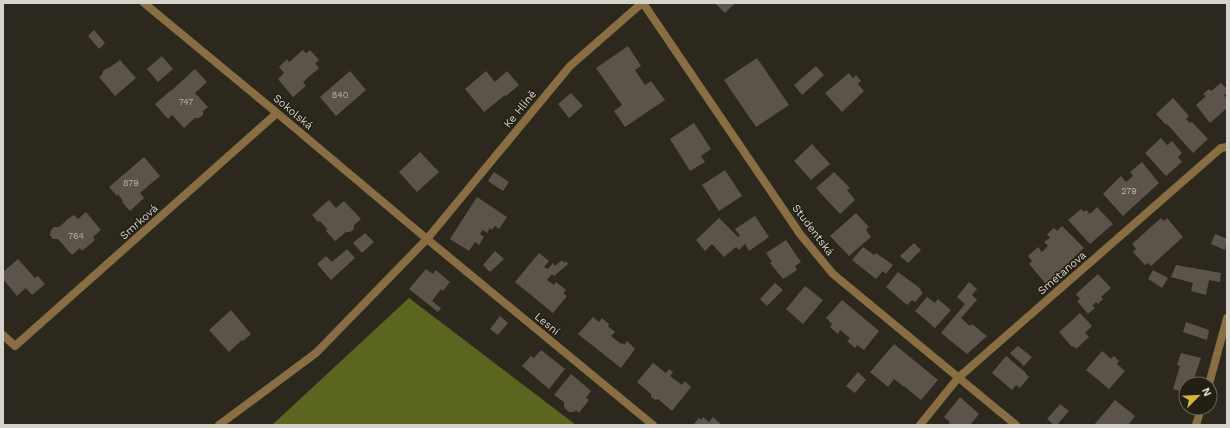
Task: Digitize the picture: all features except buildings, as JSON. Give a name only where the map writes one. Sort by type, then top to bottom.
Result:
[{"type":"street","name":"Sokolská","points":[[144,3],[427,240]]},
{"type":"street","name":"Ke Hlíně","points":[[219,425],[316,353],[427,240],[570,66],[642,3]]},
{"type":"street","name":"Studentská","points":[[642,3],[800,234],[833,274],[1016,425]]},
{"type":"street","name":"Smrková","points":[[3,335],[14,346],[277,113]]},
{"type":"street","name":"Smetanova","points":[[920,425],[958,378],[1224,147]]},
{"type":"street","name":"Lesní","points":[[427,240],[652,425]]},
{"type":"street","points":[[1211,376],[1227,318]]},
{"type":"green space","points":[[409,298],[576,425],[272,425]]}]
